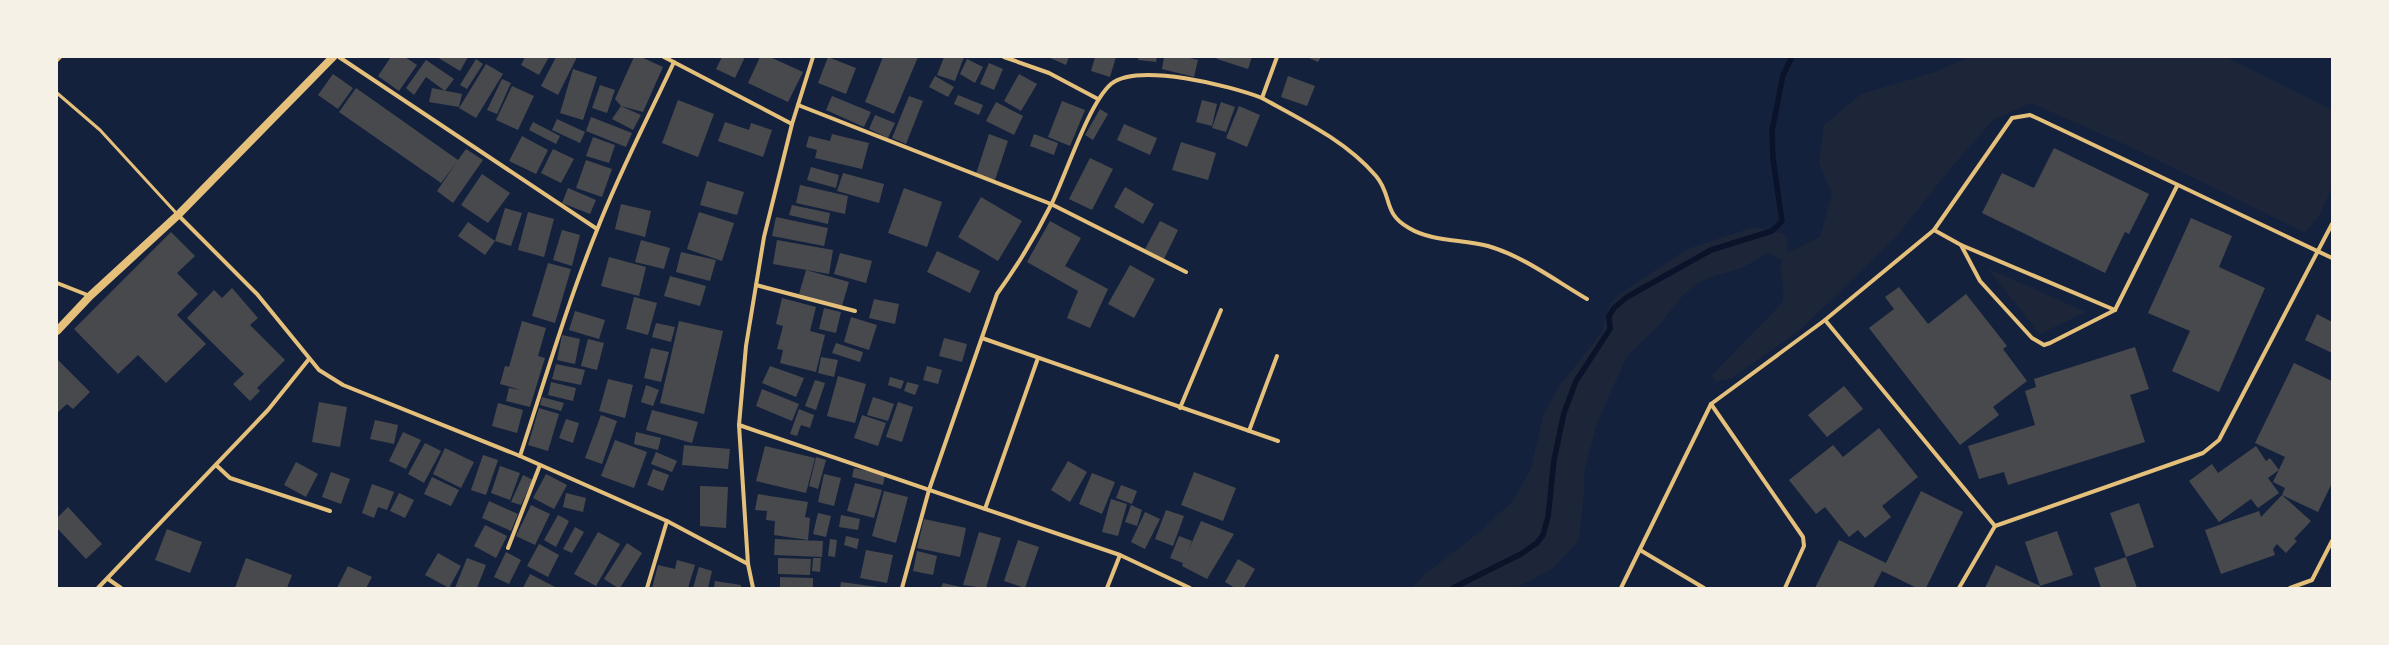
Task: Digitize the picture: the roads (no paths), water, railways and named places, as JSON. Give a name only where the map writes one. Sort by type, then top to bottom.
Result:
[{"type":"main road","points":[[57,330],[90,296],[178,215],[332,57]]},
{"type":"street","points":[[339,57],[597,228]]},
{"type":"street","points":[[664,57],[792,124]]},
{"type":"street","points":[[753,588],[748,564],[739,425],[746,346],[764,237],[792,124],[814,57]]},
{"type":"street","points":[[1004,57],[1049,73],[1098,99]]},
{"type":"street","points":[[1262,98],[1277,57]]},
{"type":"street","points":[[520,456],[578,279],[597,228],[674,62]]},
{"type":"street","points":[[902,588],[929,490],[997,294],[1015,269],[1052,204],[1098,99],[1112,83],[1132,76],[1152,75],[1201,81],[1262,98],[1329,136],[1363,162],[1377,178],[1384,189],[1390,212],[1396,220],[1409,229],[1423,235],[1490,247],[1512,256],[1587,299]]},
{"type":"street","points":[[798,106],[1052,204],[1186,272]]},
{"type":"street","points":[[1621,588],[1711,404],[1825,320],[1934,230],[2012,118],[2021,115],[2041,120],[2177,186],[2332,258]]},
{"type":"street","points":[[1961,245],[1980,281],[2032,338],[2039,343],[2050,344],[2115,310],[2177,186]]},
{"type":"street","points":[[178,215],[257,294],[319,370],[343,385],[520,456],[667,521],[748,564]]},
{"type":"street","points":[[1959,588],[1996,526],[2203,453],[2211,448],[2219,440],[2316,250],[2332,224]]},
{"type":"street","points":[[1934,230],[1961,245],[2115,310]]},
{"type":"street","points":[[57,283],[90,296]]},
{"type":"street","points":[[756,286],[855,311]]},
{"type":"street","points":[[1180,408],[1221,310]]},
{"type":"street","points":[[1825,320],[1996,526]]},
{"type":"street","points":[[982,338],[1278,441]]},
{"type":"street","points":[[1250,431],[1277,356]]},
{"type":"street","points":[[985,508],[1038,358]]},
{"type":"street","points":[[98,588],[268,410],[309,359]]},
{"type":"street","points":[[1711,404],[1803,537],[1804,546],[1785,588]]},
{"type":"street","points":[[739,425],[1120,555],[1190,588]]},
{"type":"street","points":[[216,465],[230,478],[330,511]]},
{"type":"street","points":[[508,548],[540,465]]},
{"type":"street","points":[[647,588],[667,521]]},
{"type":"street","points":[[2290,588],[2312,580],[2332,541]]},
{"type":"street","points":[[1640,550],[1704,588]]},
{"type":"street","points":[[1107,588],[1120,555]]},
{"type":"street","points":[[108,579],[121,588]]},
{"type":"lane","points":[[57,93],[100,130],[178,215]]},
{"type":"waterway","points":[[1453,588],[1521,554],[1537,543],[1543,535],[1548,517],[1554,460],[1564,413],[1576,381],[1610,329],[1609,316],[1614,308],[1627,297],[1711,250],[1772,231],[1782,221],[1773,159],[1772,131],[1783,75],[1792,57]]}]
